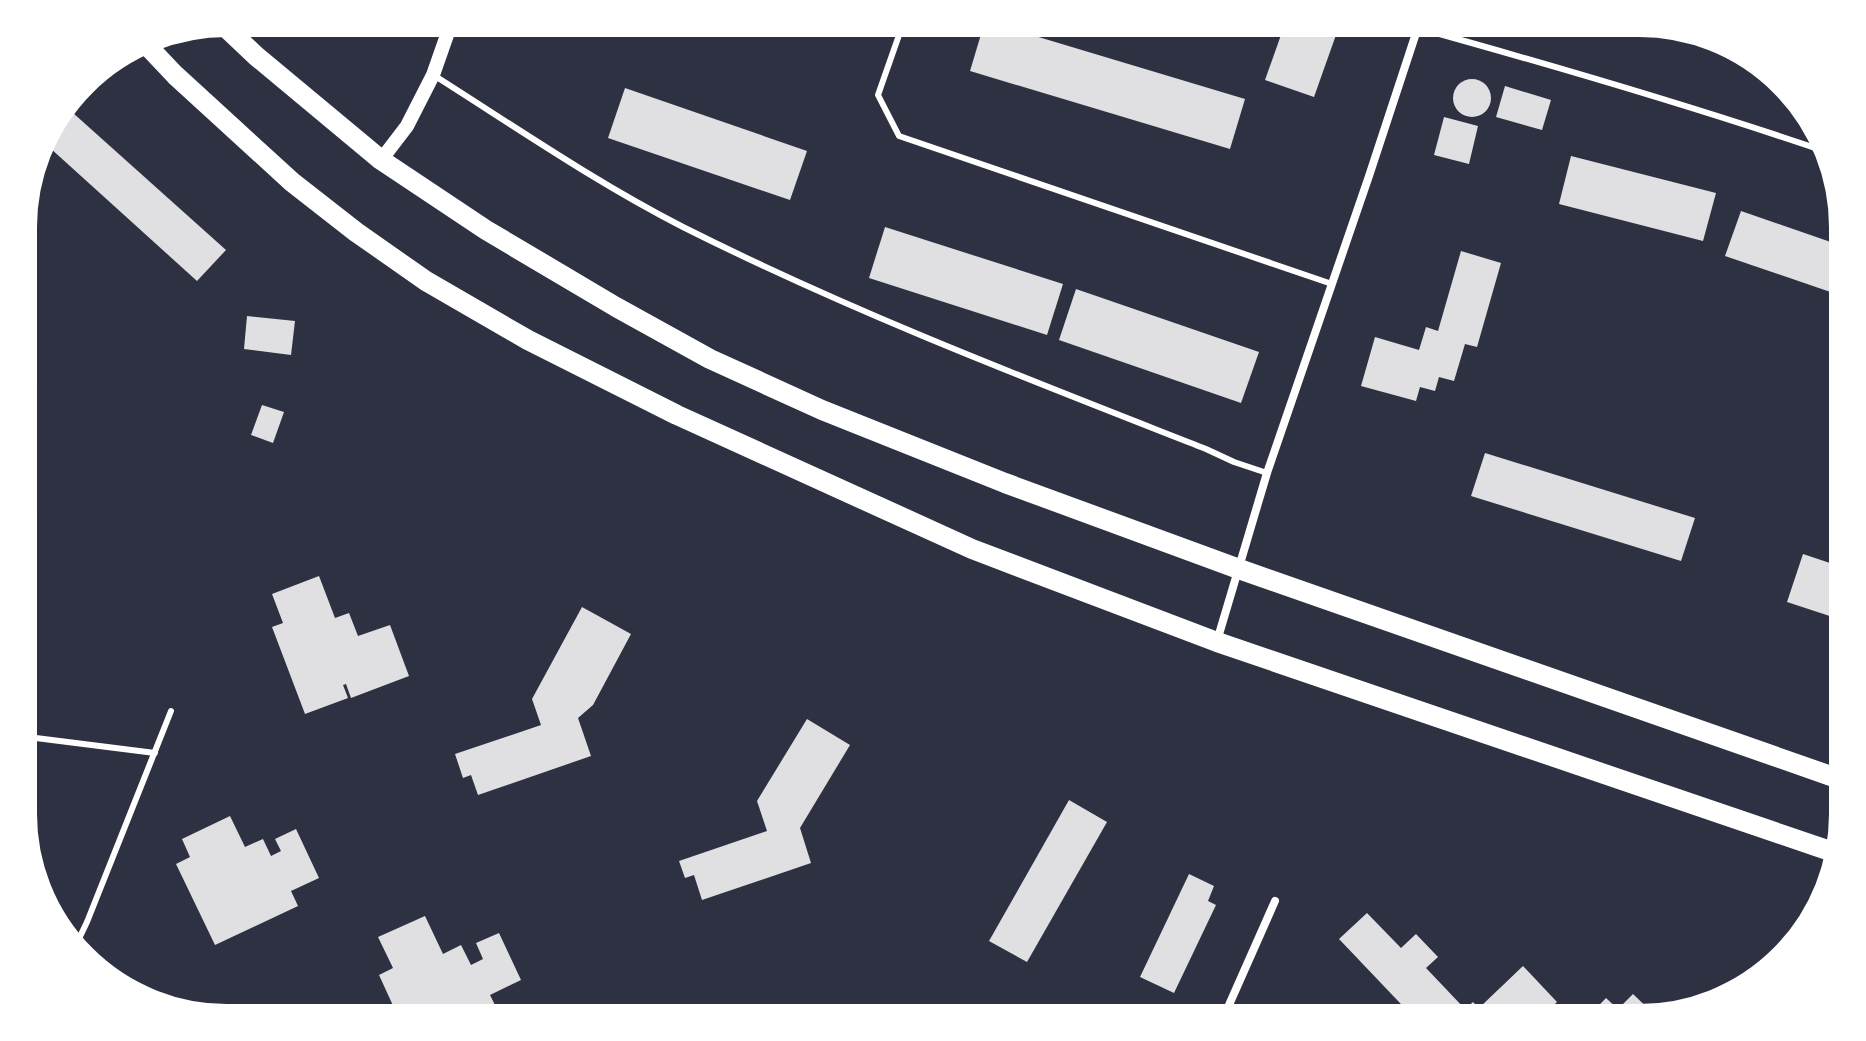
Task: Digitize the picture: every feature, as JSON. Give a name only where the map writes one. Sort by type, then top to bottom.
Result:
[{"type":"main road","points":[[231,32],[381,160],[486,230],[710,359],[836,416],[1005,483],[1239,569],[1834,777]]},
{"type":"main road","points":[[150,48],[292,182],[426,281],[528,340],[677,415],[972,549],[1217,642],[1830,851]]},
{"type":"street","points":[[381,160],[407,126],[433,75],[448,32]]},
{"type":"street","points":[[1217,642],[1267,473],[1417,32]]},
{"type":"street","points":[[1227,1009],[1275,901]]},
{"type":"lane","points":[[900,32],[878,95],[899,136],[1332,284]]},
{"type":"lane","points":[[1432,32],[1589,76],[1817,149]]},
{"type":"lane","points":[[433,75],[599,180],[682,226],[809,287],[1017,375],[1267,473]]},
{"type":"lane","points":[[78,940],[171,711]]},
{"type":"lane","points":[[32,738],[155,753]]},
{"type":"building","points":[[982,32],[1022,32],[1245,99],[1230,149],[970,71]]},
{"type":"building","points":[[1282,32],[1337,32],[1314,97],[1265,80]]},
{"type":"building","points":[[1472,79],[1485,85],[1491,98],[1485,111],[1472,117],[1459,111],[1453,98],[1459,85]]},
{"type":"building","points":[[1505,86],[1551,100],[1542,130],[1496,117]]},
{"type":"building","points":[[625,88],[807,151],[790,200],[608,138]]},
{"type":"building","points":[[71,111],[226,250],[197,281],[50,148]]},
{"type":"building","points":[[1444,117],[1478,126],[1469,164],[1434,155]]},
{"type":"building","points":[[1571,156],[1716,193],[1703,241],[1559,204]]},
{"type":"building","points":[[1741,211],[1834,243],[1834,293],[1725,256]]},
{"type":"building","points":[[885,227],[1063,284],[1047,335],[869,278]]},
{"type":"building","points":[[1461,251],[1501,263],[1477,347],[1465,344],[1454,381],[1439,377],[1435,391],[1420,387],[1416,401],[1361,386],[1375,337],[1419,350],[1426,327],[1438,331]]},
{"type":"building","points":[[1076,289],[1259,352],[1241,403],[1059,340]]},
{"type":"building","points":[[247,316],[295,321],[291,355],[244,349]]},
{"type":"building","points":[[262,405],[284,412],[273,443],[251,435]]},
{"type":"building","points":[[1485,453],[1695,518],[1681,561],[1471,496]]},
{"type":"building","points":[[1803,554],[1834,564],[1834,617],[1787,602]]},
{"type":"building","points":[[319,576],[335,618],[349,613],[358,636],[390,625],[409,676],[351,698],[346,684],[343,685],[348,698],[305,714],[272,627],[283,623],[272,594]]},
{"type":"building","points":[[582,607],[631,634],[593,705],[578,718],[591,756],[478,795],[471,775],[463,778],[455,754],[541,725],[532,699]]},
{"type":"building","points":[[807,719],[850,745],[800,828],[811,863],[702,900],[694,875],[685,878],[679,861],[767,831],[757,801]]},
{"type":"building","points":[[1069,800],[1107,822],[1027,962],[989,941]]},
{"type":"building","points":[[230,816],[245,847],[263,839],[271,856],[281,851],[275,839],[296,829],[319,878],[291,891],[298,906],[215,945],[176,864],[190,857],[182,839]]},
{"type":"building","points":[[1189,874],[1214,886],[1208,901],[1216,905],[1174,993],[1140,977]]},
{"type":"building","points":[[1367,913],[1401,948],[1416,934],[1438,957],[1426,968],[1465,1009],[1406,1009],[1339,939]]},
{"type":"building","points":[[425,916],[443,954],[461,945],[471,965],[483,959],[476,943],[499,933],[521,980],[490,995],[496,1007],[492,1009],[395,1009],[379,975],[393,968],[378,937]]},
{"type":"building","points":[[1523,966],[1557,1002],[1550,1009],[1465,1009],[1473,1002],[1479,1008]]},
{"type":"building","points":[[1633,994],[1649,1009],[1618,1009]]},
{"type":"building","points":[[1606,998],[1618,1009],[1595,1009]]}]
